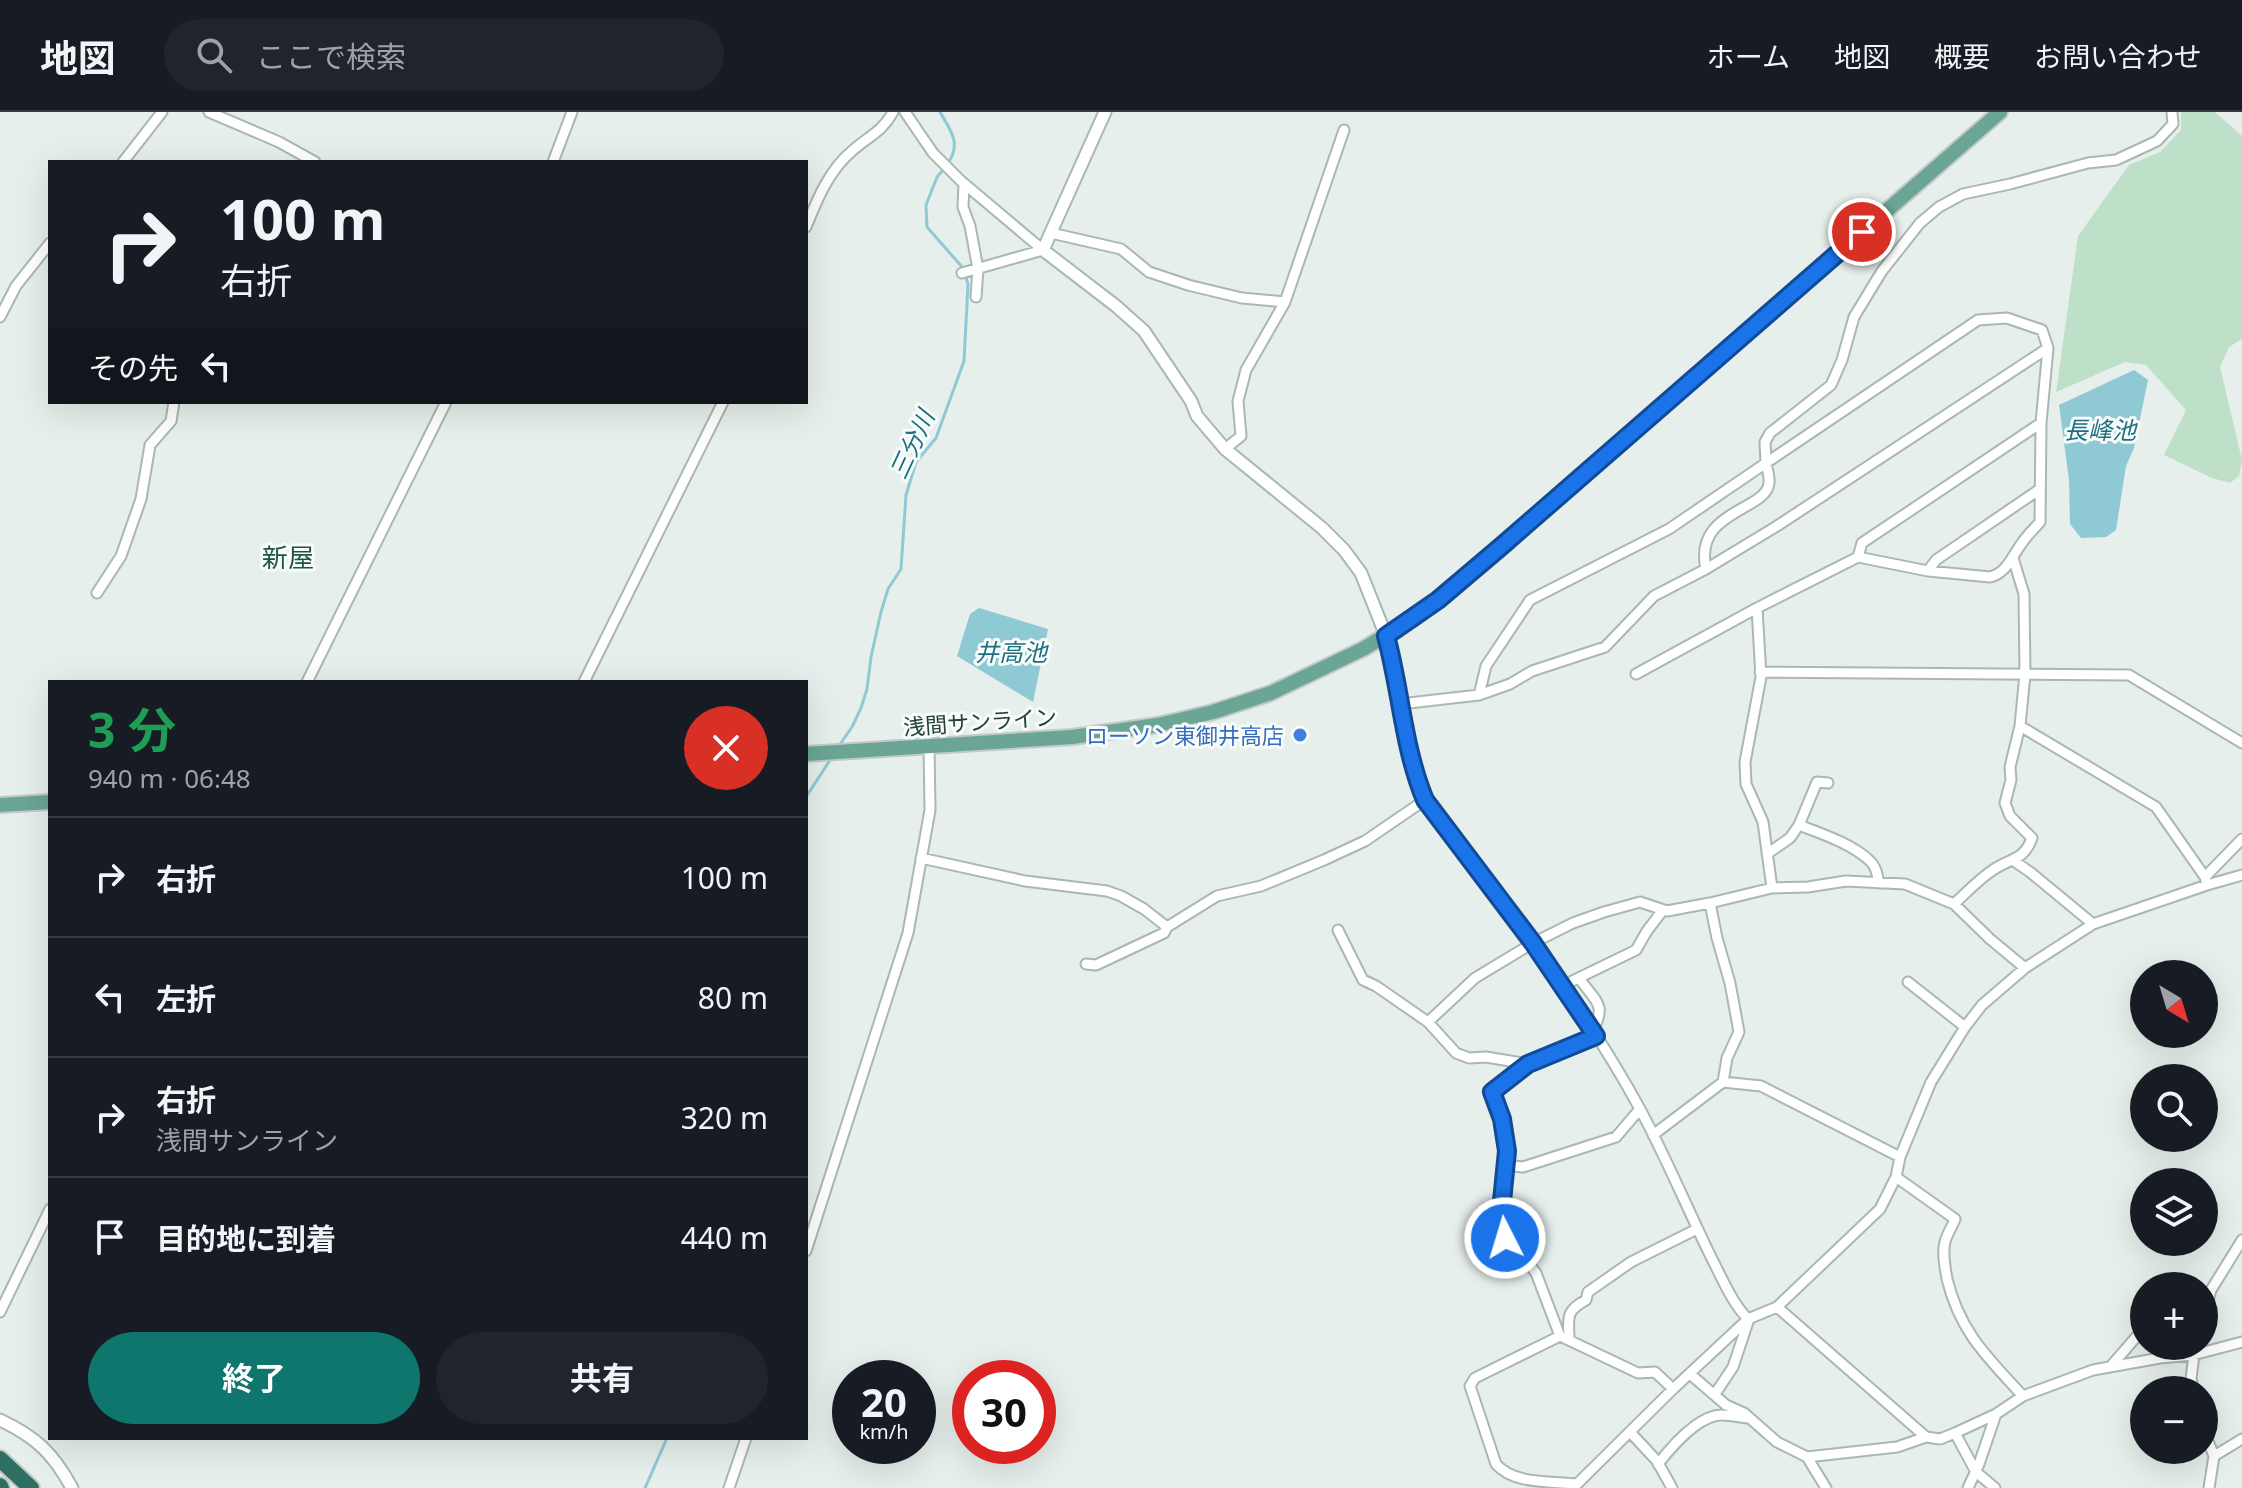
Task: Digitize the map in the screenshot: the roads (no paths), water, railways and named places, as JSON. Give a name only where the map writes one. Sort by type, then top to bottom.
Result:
[{"type":"highway","points":[[0,1459],[31,1488]]},
{"type":"main road","name":"浅間サンライン","points":[[808,754],[1093,735],[1182,720],[1271,693],[1386,636],[1438,600],[1504,544],[2000,112]]},
{"type":"main road","points":[[0,805],[48,802]]},
{"type":"street","points":[[125,160],[162,112]]},
{"type":"street","points":[[209,112],[279,142],[311,160]]},
{"type":"street","points":[[554,160],[572,112]]},
{"type":"street","points":[[808,222],[822,188],[849,152],[885,127],[893,112]]},
{"type":"street","points":[[905,112],[933,153],[964,184],[1144,331],[1191,401],[1197,416],[1225,449],[1322,528],[1361,573],[1386,636],[1407,746],[1425,800],[1533,943],[1594,1033],[1640,1109],[1697,1229],[1741,1312],[1748,1319]]},
{"type":"street","points":[[962,273],[1043,250],[1105,112]]},
{"type":"street","points":[[1706,569],[1702,554],[1705,539],[1740,508],[1764,494],[1770,484],[1765,442],[1770,433],[1831,385],[1842,360],[1854,317],[1882,271],[1920,223],[1939,207],[1963,194],[2088,163],[2116,160],[2157,141],[2173,124],[2172,112]]},
{"type":"street","points":[[1225,449],[1241,436],[1238,401],[1246,370],[1285,302],[1344,130]]},
{"type":"street","points":[[964,184],[963,207],[978,269],[976,297]]},
{"type":"street","points":[[1051,233],[1121,249],[1149,272],[1188,285],[1242,298],[1285,302]]},
{"type":"street","points":[[0,317],[16,286],[48,246]]},
{"type":"street","points":[[1479,695],[1486,666],[1530,600],[1669,529],[1978,320],[2007,318],[2042,330],[2048,348],[2041,423],[2040,522],[1999,575],[1990,577],[1928,571],[1858,557],[1636,674]]},
{"type":"street","points":[[1400,704],[1479,695],[1510,684],[1532,671],[1605,647],[1654,596],[1777,526],[2048,348]]},
{"type":"street","points":[[97,593],[121,556],[141,499],[150,445],[171,421],[174,404]]},
{"type":"street","points":[[308,680],[445,404]]},
{"type":"street","points":[[585,680],[722,404]]},
{"type":"street","points":[[1858,557],[1862,543],[2041,423]]},
{"type":"street","points":[[1928,571],[1936,560],[2040,489]]},
{"type":"street","points":[[1954,904],[1993,870],[2014,861],[2028,849],[2032,838],[2010,816],[2005,803],[2020,726],[2025,674],[2024,594],[2013,558]]},
{"type":"street","points":[[1757,608],[1760,672],[1745,762],[1746,784],[1763,822],[1772,888]]},
{"type":"street","points":[[1760,672],[2129,675],[2242,743]]},
{"type":"street","points":[[2020,726],[2156,807],[2206,881]]},
{"type":"street","points":[[808,1245],[908,933],[930,810],[929,746]]},
{"type":"street","points":[[1767,854],[1790,838],[1799,825],[1817,782],[1828,783]]},
{"type":"street","points":[[1086,964],[1096,965],[1164,933],[1167,927],[1217,896],[1261,886],[1365,841],[1425,800]]},
{"type":"street","points":[[1799,825],[1829,836],[1869,860],[1876,869],[1879,883]]},
{"type":"street","points":[[2206,881],[2242,839]]},
{"type":"street","points":[[921,858],[1025,881],[1107,891],[1144,909],[1167,927]]},
{"type":"street","points":[[2014,861],[2093,924]]},
{"type":"street","points":[[1565,1338],[1475,1378],[1470,1386],[1496,1464],[1501,1470],[1517,1478],[1575,1486],[1748,1319],[1777,1307],[1880,1209],[1896,1177],[1900,1157],[1931,1082],[1982,1005],[2025,968],[2093,924],[2206,881],[2242,875]]},
{"type":"street","points":[[1428,1022],[1475,978],[1573,923],[1640,902],[1663,910],[1710,903],[1772,888],[1846,881],[1905,884],[1954,904],[2025,968]]},
{"type":"street","points":[[1710,903],[1739,1032],[1727,1058],[1723,1082]]},
{"type":"street","points":[[1562,986],[1636,950],[1663,910]]},
{"type":"street","points":[[1338,930],[1363,980],[1428,1022],[1456,1053],[1469,1058],[1486,1057],[1528,1064]]},
{"type":"street","points":[[1579,978],[1600,1008],[1601,1016],[1594,1033],[1528,1064],[1492,1092],[1502,1119],[1507,1151],[1502,1201],[1505,1238],[1510,1248],[1525,1259],[1536,1273],[1565,1338],[1638,1373],[1655,1372],[1673,1389]]},
{"type":"street","points":[[1908,982],[1965,1027]]},
{"type":"street","points":[[1653,1135],[1723,1082],[1761,1086],[1900,1157]]},
{"type":"street","points":[[1505,1165],[1523,1167],[1616,1137],[1640,1109]]},
{"type":"street","points":[[1896,1177],[1955,1219],[1944,1244],[1944,1266],[1952,1298],[1962,1323],[1983,1352],[2023,1396]]},
{"type":"street","points":[[0,1312],[48,1213]]},
{"type":"street","points":[[1565,1338],[1569,1315],[1573,1307],[1586,1300],[1588,1292],[1631,1262],[1697,1229]]},
{"type":"street","points":[[2218,1279],[2242,1240]]},
{"type":"street","points":[[1777,1307],[1926,1437]]},
{"type":"street","points":[[1715,1394],[1733,1367],[1748,1319]]},
{"type":"street","points":[[2218,1346],[2242,1342]]},
{"type":"street","points":[[2111,1366],[2130,1344]]},
{"type":"street","points":[[1807,1457],[1897,1447],[1926,1437],[1940,1439],[1996,1414],[2023,1396],[2077,1375],[2142,1360]]},
{"type":"street","points":[[1690,1374],[1726,1405],[1744,1413],[1777,1442],[1807,1457],[1826,1488]]},
{"type":"street","points":[[1968,1488],[1996,1414]]},
{"type":"street","points":[[1658,1464],[1672,1446],[1703,1419],[1720,1415],[1751,1419]]},
{"type":"street","points":[[0,1420],[38,1442],[72,1488]]},
{"type":"street","points":[[1630,1432],[1645,1446],[1672,1488]]},
{"type":"street","points":[[1955,1433],[1976,1472],[1995,1488]]},
{"type":"street","points":[[2218,1454],[2242,1439]]},
{"type":"street","points":[[729,1488],[745,1440]]},
{"type":"street","points":[[2209,1488],[2213,1464]]},
{"type":"water","name":"長峰池","points":[[2134,370],[2148,380],[2134,448],[2126,466],[2116,530],[2106,537],[2081,538],[2070,524],[2069,480],[2059,405]]},
{"type":"water","name":"井高池","points":[[979,608],[1048,629],[1033,702],[957,656],[970,614]]},
{"type":"waterway","name":"三分川","points":[[940,112],[954,143],[948,163]]},
{"type":"waterway","name":"三分川","points":[[838,747],[861,708],[881,612],[888,589],[901,569],[906,495],[916,462],[936,438],[964,361],[968,284],[963,268],[927,227],[926,205],[937,177],[944,169]]},
{"type":"waterway","name":"三分川","points":[[808,794],[832,757]]},
{"type":"waterway","name":"三分川","points":[[645,1488],[666,1440]]},
{"type":"place","name":"ローソン東御井高店","points":[[1300,735]]},
{"type":"district","name":"新屋","points":[[288,557]]}]
